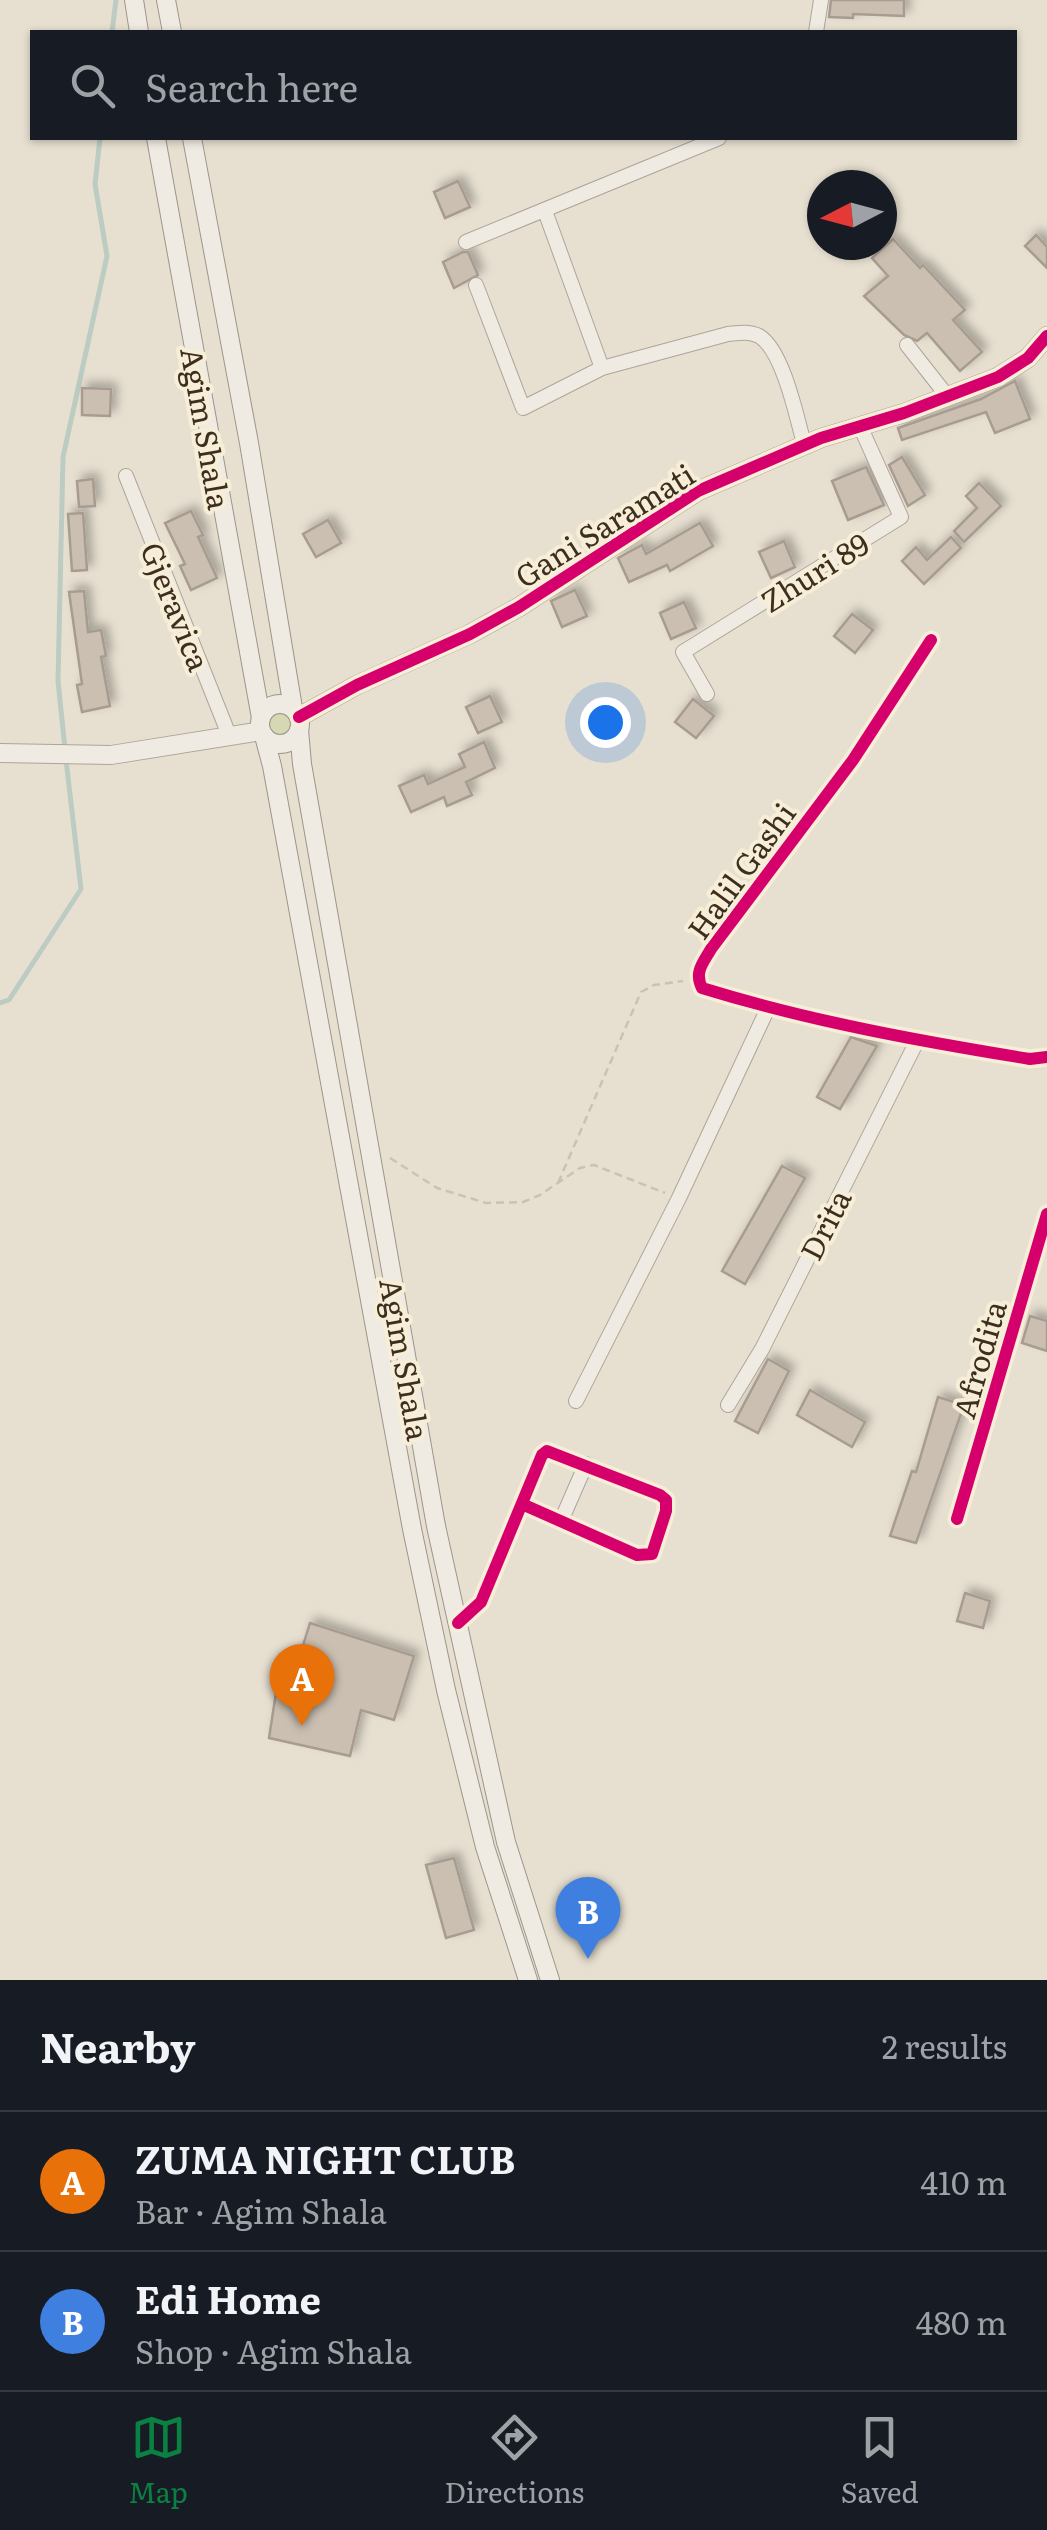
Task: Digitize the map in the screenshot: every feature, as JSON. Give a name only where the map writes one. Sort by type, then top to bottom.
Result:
[{"type":"main road","points":[[134,0],[139,30]]},
{"type":"main road","points":[[166,0],[172,30]]},
{"type":"main road","name":"Agim Shala","points":[[156,140],[412,1529],[485,1847],[528,1980]]},
{"type":"main road","name":"Agim Shala","points":[[192,140],[250,443],[305,784],[436,1526],[506,1842],[550,1980]]},
{"type":"main road","name":"Gani Saramati","points":[[297,719],[357,684],[470,634],[519,607],[698,491],[804,444],[948,397],[998,376],[1028,358],[1047,336]]},
{"type":"main road","points":[[0,753],[111,755],[229,736],[262,728],[274,704],[297,719],[294,738],[282,744],[262,728]]},
{"type":"street","points":[[816,30],[821,0]]},
{"type":"street","points":[[466,242],[714,140]]},
{"type":"street","points":[[545,210],[602,368]]},
{"type":"street","points":[[476,285],[523,408],[602,368],[746,332],[762,337],[776,355],[804,444]]},
{"type":"street","points":[[907,345],[948,397]]},
{"type":"street","name":"Zhuri 89","points":[[707,694],[683,652],[901,517],[860,426]]},
{"type":"street","name":"Gjeravica","points":[[126,476],[229,736]]},
{"type":"street","name":"Halil Gashi","points":[[930,640],[852,760],[711,950],[698,971],[698,980],[702,988],[768,1008],[917,1041],[1030,1059],[1047,1057]]},
{"type":"street","points":[[576,1400],[679,1198],[768,1008]]},
{"type":"street","name":"Drita","points":[[728,1405],[762,1348],[917,1041]]},
{"type":"street","name":"Afrodita","points":[[958,1519],[1047,1214]]},
{"type":"street","points":[[458,1623],[481,1602],[542,1455],[548,1450],[660,1495],[666,1500],[666,1511],[652,1554],[636,1555],[522,1504]]},
{"type":"street","points":[[561,1521],[586,1464]]},
{"type":"path","points":[[558,1184],[641,992],[654,985],[698,980]]},
{"type":"path","points":[[369,1156],[384,1155],[437,1188],[486,1203],[523,1202],[580,1168],[594,1165],[679,1198]]},
{"type":"green space","points":[[280,708],[294,717],[295,723],[286,737],[280,738],[266,729],[265,723],[274,709]]},
{"type":"building","points":[[831,0],[904,0],[904,16],[829,17]]},
{"type":"building","points":[[458,181],[470,207],[445,218],[434,192]]},
{"type":"building","points":[[1036,235],[1047,247],[1047,268],[1025,246]]},
{"type":"building","points":[[897,243],[965,310],[953,320],[982,352],[960,371],[927,333],[917,341],[904,335],[864,296],[888,276],[874,260],[897,260]]},
{"type":"building","points":[[468,252],[478,275],[454,288],[443,262]]},
{"type":"building","points":[[1015,381],[1030,419],[995,433],[986,412],[902,440],[898,428],[981,399]]},
{"type":"building","points":[[82,388],[111,389],[110,416],[82,415]]},
{"type":"building","points":[[902,457],[925,495],[908,506],[889,465]]},
{"type":"building","points":[[866,467],[884,505],[848,520],[832,481]]},
{"type":"building","points":[[93,479],[95,506],[79,507],[77,481]]},
{"type":"building","points":[[979,483],[1001,506],[964,542],[954,531],[977,508],[966,496]]},
{"type":"building","points":[[191,511],[217,578],[191,590],[180,566],[185,564],[165,523]]},
{"type":"building","points":[[83,513],[87,570],[72,571],[68,514]]},
{"type":"building","points":[[328,520],[341,543],[316,557],[303,534]]},
{"type":"building","points":[[700,523],[713,546],[670,571],[667,565],[629,582],[618,558],[642,545],[646,554]]},
{"type":"building","points":[[951,537],[961,548],[924,584],[902,561],[916,547],[927,560]]},
{"type":"building","points":[[784,541],[795,567],[771,578],[759,552]]},
{"type":"building","points":[[575,590],[587,616],[562,627],[551,601]]},
{"type":"building","points":[[84,591],[88,632],[101,630],[106,656],[101,657],[110,706],[82,712],[77,685],[82,684],[69,592]]},
{"type":"building","points":[[684,602],[696,628],[671,639],[660,613]]},
{"type":"building","points":[[852,614],[873,630],[855,653],[834,636]]},
{"type":"building","points":[[490,696],[502,722],[478,733],[466,707]]},
{"type":"building","points":[[693,699],[714,716],[696,738],[675,722]]},
{"type":"building","points":[[484,742],[495,768],[466,782],[472,795],[447,806],[444,797],[411,812],[399,786],[424,775],[428,784],[465,767],[459,754]]},
{"type":"building","points":[[851,1037],[877,1046],[840,1109],[817,1097]]},
{"type":"building","points":[[782,1166],[805,1178],[745,1284],[722,1271]]},
{"type":"building","points":[[1030,1316],[1047,1321],[1047,1351],[1022,1343]]},
{"type":"building","points":[[768,1359],[789,1371],[758,1433],[735,1421]]},
{"type":"building","points":[[810,1390],[865,1422],[852,1447],[797,1415]]},
{"type":"building","points":[[938,1397],[964,1405],[916,1543],[890,1536],[912,1471],[916,1472]]},
{"type":"building","points":[[965,1593],[990,1601],[983,1628],[957,1621]]},
{"type":"building","points":[[310,1623],[414,1656],[394,1720],[361,1710],[350,1756],[269,1738],[277,1686],[289,1690]]},
{"type":"building","points":[[454,1858],[474,1930],[446,1938],[426,1865]]},
{"type":"waterway","points":[[112,30],[116,0]]},
{"type":"waterway","points":[[65,749],[58,681],[63,457],[107,256],[95,184],[100,140]]},
{"type":"waterway","points":[[0,1003],[9,1000],[81,889],[66,760]]},
{"type":"cycle path","points":[[299,717],[519,607],[698,491],[821,438],[904,413],[998,377],[1028,358],[1047,336]]},
{"type":"cycle path","points":[[931,640],[853,760],[711,949],[701,968],[700,982],[702,988],[742,1000],[865,1029],[1030,1059],[1047,1057]]},
{"type":"cycle path","points":[[957,1519],[1047,1214]]},
{"type":"cycle path","points":[[458,1623],[481,1602],[542,1455],[547,1451],[660,1495],[666,1500],[666,1511],[652,1554],[637,1555],[522,1504]]},
{"type":"place","name":"ZUMA NIGHT CLUB","points":[[302,1726]]},
{"type":"place","name":"Edi Home","points":[[588,1959]]}]
